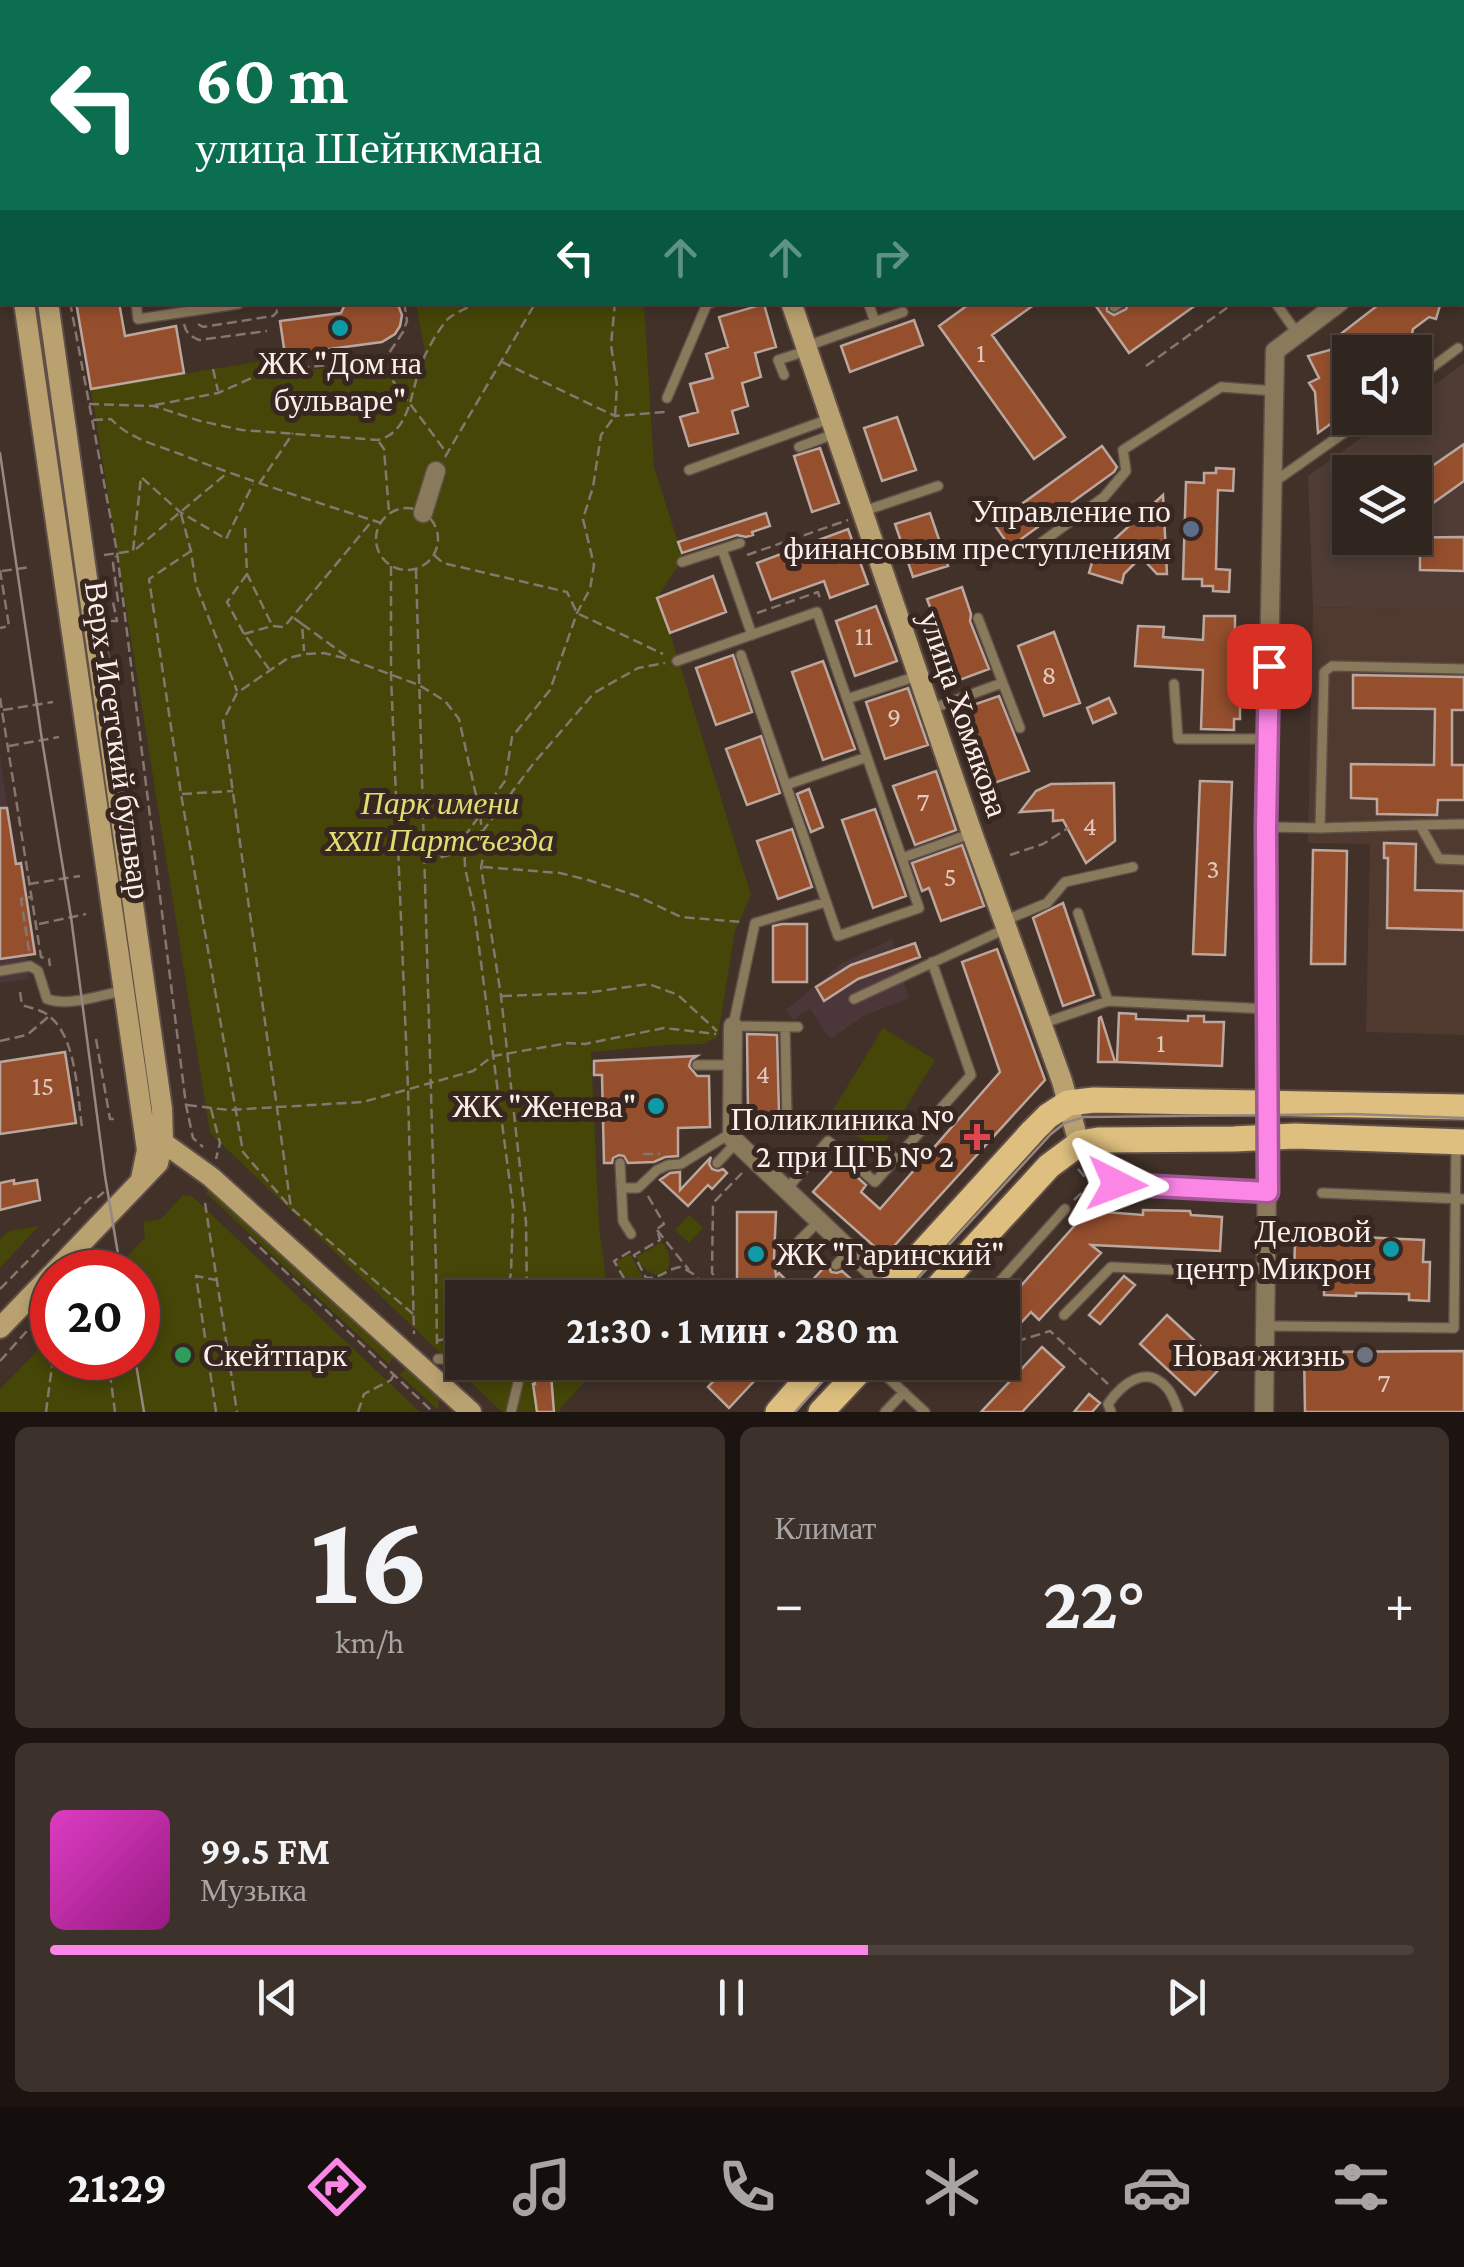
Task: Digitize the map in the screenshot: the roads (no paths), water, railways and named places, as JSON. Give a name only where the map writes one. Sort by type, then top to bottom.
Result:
[{"type":"main road","name":"Верх-Исетский бульвар","points":[[24,305],[123,991],[153,1135]]},
{"type":"main road","name":"Верх-Исетский бульвар","points":[[48,305],[162,1109],[153,1135]]},
{"type":"main road","name":"улица Хомякова","points":[[792,305],[834,425],[859,515],[920,675],[1068,1103],[1078,1156]]},
{"type":"main road","points":[[902,1280],[1033,1132],[1068,1103],[1094,1100],[1464,1107]]},
{"type":"main road","points":[[162,1109],[175,1139],[462,1409]]},
{"type":"main road","points":[[153,1135],[206,1167]]},
{"type":"main road","points":[[76,1250],[158,1163],[153,1135]]},
{"type":"main road","points":[[944,1280],[1049,1166],[1078,1156],[1098,1140],[1295,1136],[1460,1142]]},
{"type":"main road","points":[[138,1185],[173,1164],[206,1167]]},
{"type":"main road","points":[[4,1316],[30,1294]]},
{"type":"main road","points":[[778,1412],[806,1380]]},
{"type":"main road","points":[[822,1412],[853,1380]]},
{"type":"street","points":[[1264,1412],[1268,1192],[1266,827],[1275,350],[1336,305]]},
{"type":"street","points":[[423,513],[439,468]]},
{"type":"street","points":[[727,1030],[734,1138],[877,1280]]},
{"type":"lane","points":[[136,305],[138,318],[231,305]]},
{"type":"lane","points":[[667,398],[707,305]]},
{"type":"lane","points":[[869,305],[875,322]]},
{"type":"lane","points":[[1277,305],[1298,334]]},
{"type":"lane","points":[[784,376],[778,360],[903,312]]},
{"type":"lane","points":[[1432,367],[1458,348]]},
{"type":"lane","points":[[1038,544],[1104,498],[1126,471],[1123,450],[1221,388],[1274,391]]},
{"type":"lane","points":[[799,448],[834,425]]},
{"type":"lane","points":[[689,470],[834,425]]},
{"type":"lane","points":[[1272,483],[1341,435]]},
{"type":"lane","points":[[859,515],[938,486]]},
{"type":"lane","points":[[682,562],[740,542]]},
{"type":"lane","points":[[722,548],[752,635]]},
{"type":"lane","points":[[677,661],[817,612],[919,908],[838,936],[741,655]]},
{"type":"lane","points":[[978,618],[1020,728]]},
{"type":"lane","points":[[1320,828],[1324,672],[1332,666],[1464,669]]},
{"type":"lane","points":[[846,698],[920,675]]},
{"type":"lane","points":[[931,710],[1002,683]]},
{"type":"lane","points":[[1174,684],[1178,740],[1268,739]]},
{"type":"lane","points":[[88,746],[111,743]]},
{"type":"lane","points":[[786,785],[867,757]]},
{"type":"lane","points":[[1266,827],[1464,824]]},
{"type":"lane","points":[[1420,826],[1440,859],[1464,860]]},
{"type":"lane","points":[[902,858],[972,833]]},
{"type":"lane","points":[[854,999],[1047,903],[1065,882],[1133,867]]},
{"type":"lane","points":[[798,1028],[727,1030],[755,924],[826,902]]},
{"type":"lane","points":[[1078,913],[1108,1002]]},
{"type":"lane","points":[[786,1190],[828,1141],[875,1182],[971,1075],[932,962]]},
{"type":"lane","points":[[0,971],[30,966],[38,971],[46,999],[55,1002],[123,991]]},
{"type":"lane","points":[[1041,1024],[1108,1002],[1267,1009]]},
{"type":"lane","points":[[784,1027],[787,1120],[816,1124]]},
{"type":"lane","points":[[697,1065],[732,1064]]},
{"type":"lane","points":[[717,1163],[734,1138]]},
{"type":"lane","points":[[621,1188],[638,1188],[657,1170],[681,1164],[734,1138]]},
{"type":"lane","points":[[1266,1326],[1454,1328],[1460,1298],[1460,1142]]},
{"type":"lane","points":[[620,1163],[622,1221],[630,1234]]},
{"type":"lane","points":[[1117,1184],[1268,1192]]},
{"type":"lane","points":[[1322,1193],[1461,1199]]},
{"type":"lane","points":[[1001,1280],[1064,1209]]},
{"type":"lane","points":[[782,1258],[819,1220]]},
{"type":"lane","points":[[836,1265],[850,1250]]},
{"type":"lane","points":[[1064,1315],[1111,1267],[1266,1274]]},
{"type":"lane","points":[[438,1358],[445,1358]]},
{"type":"lane","points":[[1110,1412],[1108,1404],[1116,1392],[1128,1381],[1144,1375],[1167,1388],[1177,1412]]},
{"type":"lane","points":[[511,1412],[519,1380]]},
{"type":"lane","points":[[890,1380],[925,1412]]},
{"type":"lane","points":[[886,1411],[904,1392]]},
{"type":"tram line","points":[[0,453],[117,1250]]},
{"type":"tram line","points":[[917,1280],[1051,1134],[1065,1123],[1084,1117],[1352,1114],[1464,1118]]},
{"type":"tram line","points":[[139,1380],[144,1412]]},
{"type":"tram line","points":[[795,1412],[824,1380]]},
{"type":"place","name":"ЖК \"Дом на бульваре\"","points":[[340,328]]},
{"type":"place","name":"Управление по финансовым преступлениям","points":[[1191,529]]},
{"type":"place","name":"ЖК \"Женева\"","points":[[656,1106]]},
{"type":"place","name":"Поликлиника № 2 при ЦГБ № 2","points":[[977,1137]]},
{"type":"place","name":"Деловой центр Микрон","points":[[1391,1249]]},
{"type":"place","name":"ЖК \"Гаринский\"","points":[[756,1254]]},
{"type":"place","name":"Скейтпарк","points":[[183,1355]]},
{"type":"place","name":"Новая жизнь","points":[[1365,1355]]},
{"type":"park label","name":"Парк имени XXII Партсъезда","points":[[440,822]]}]
